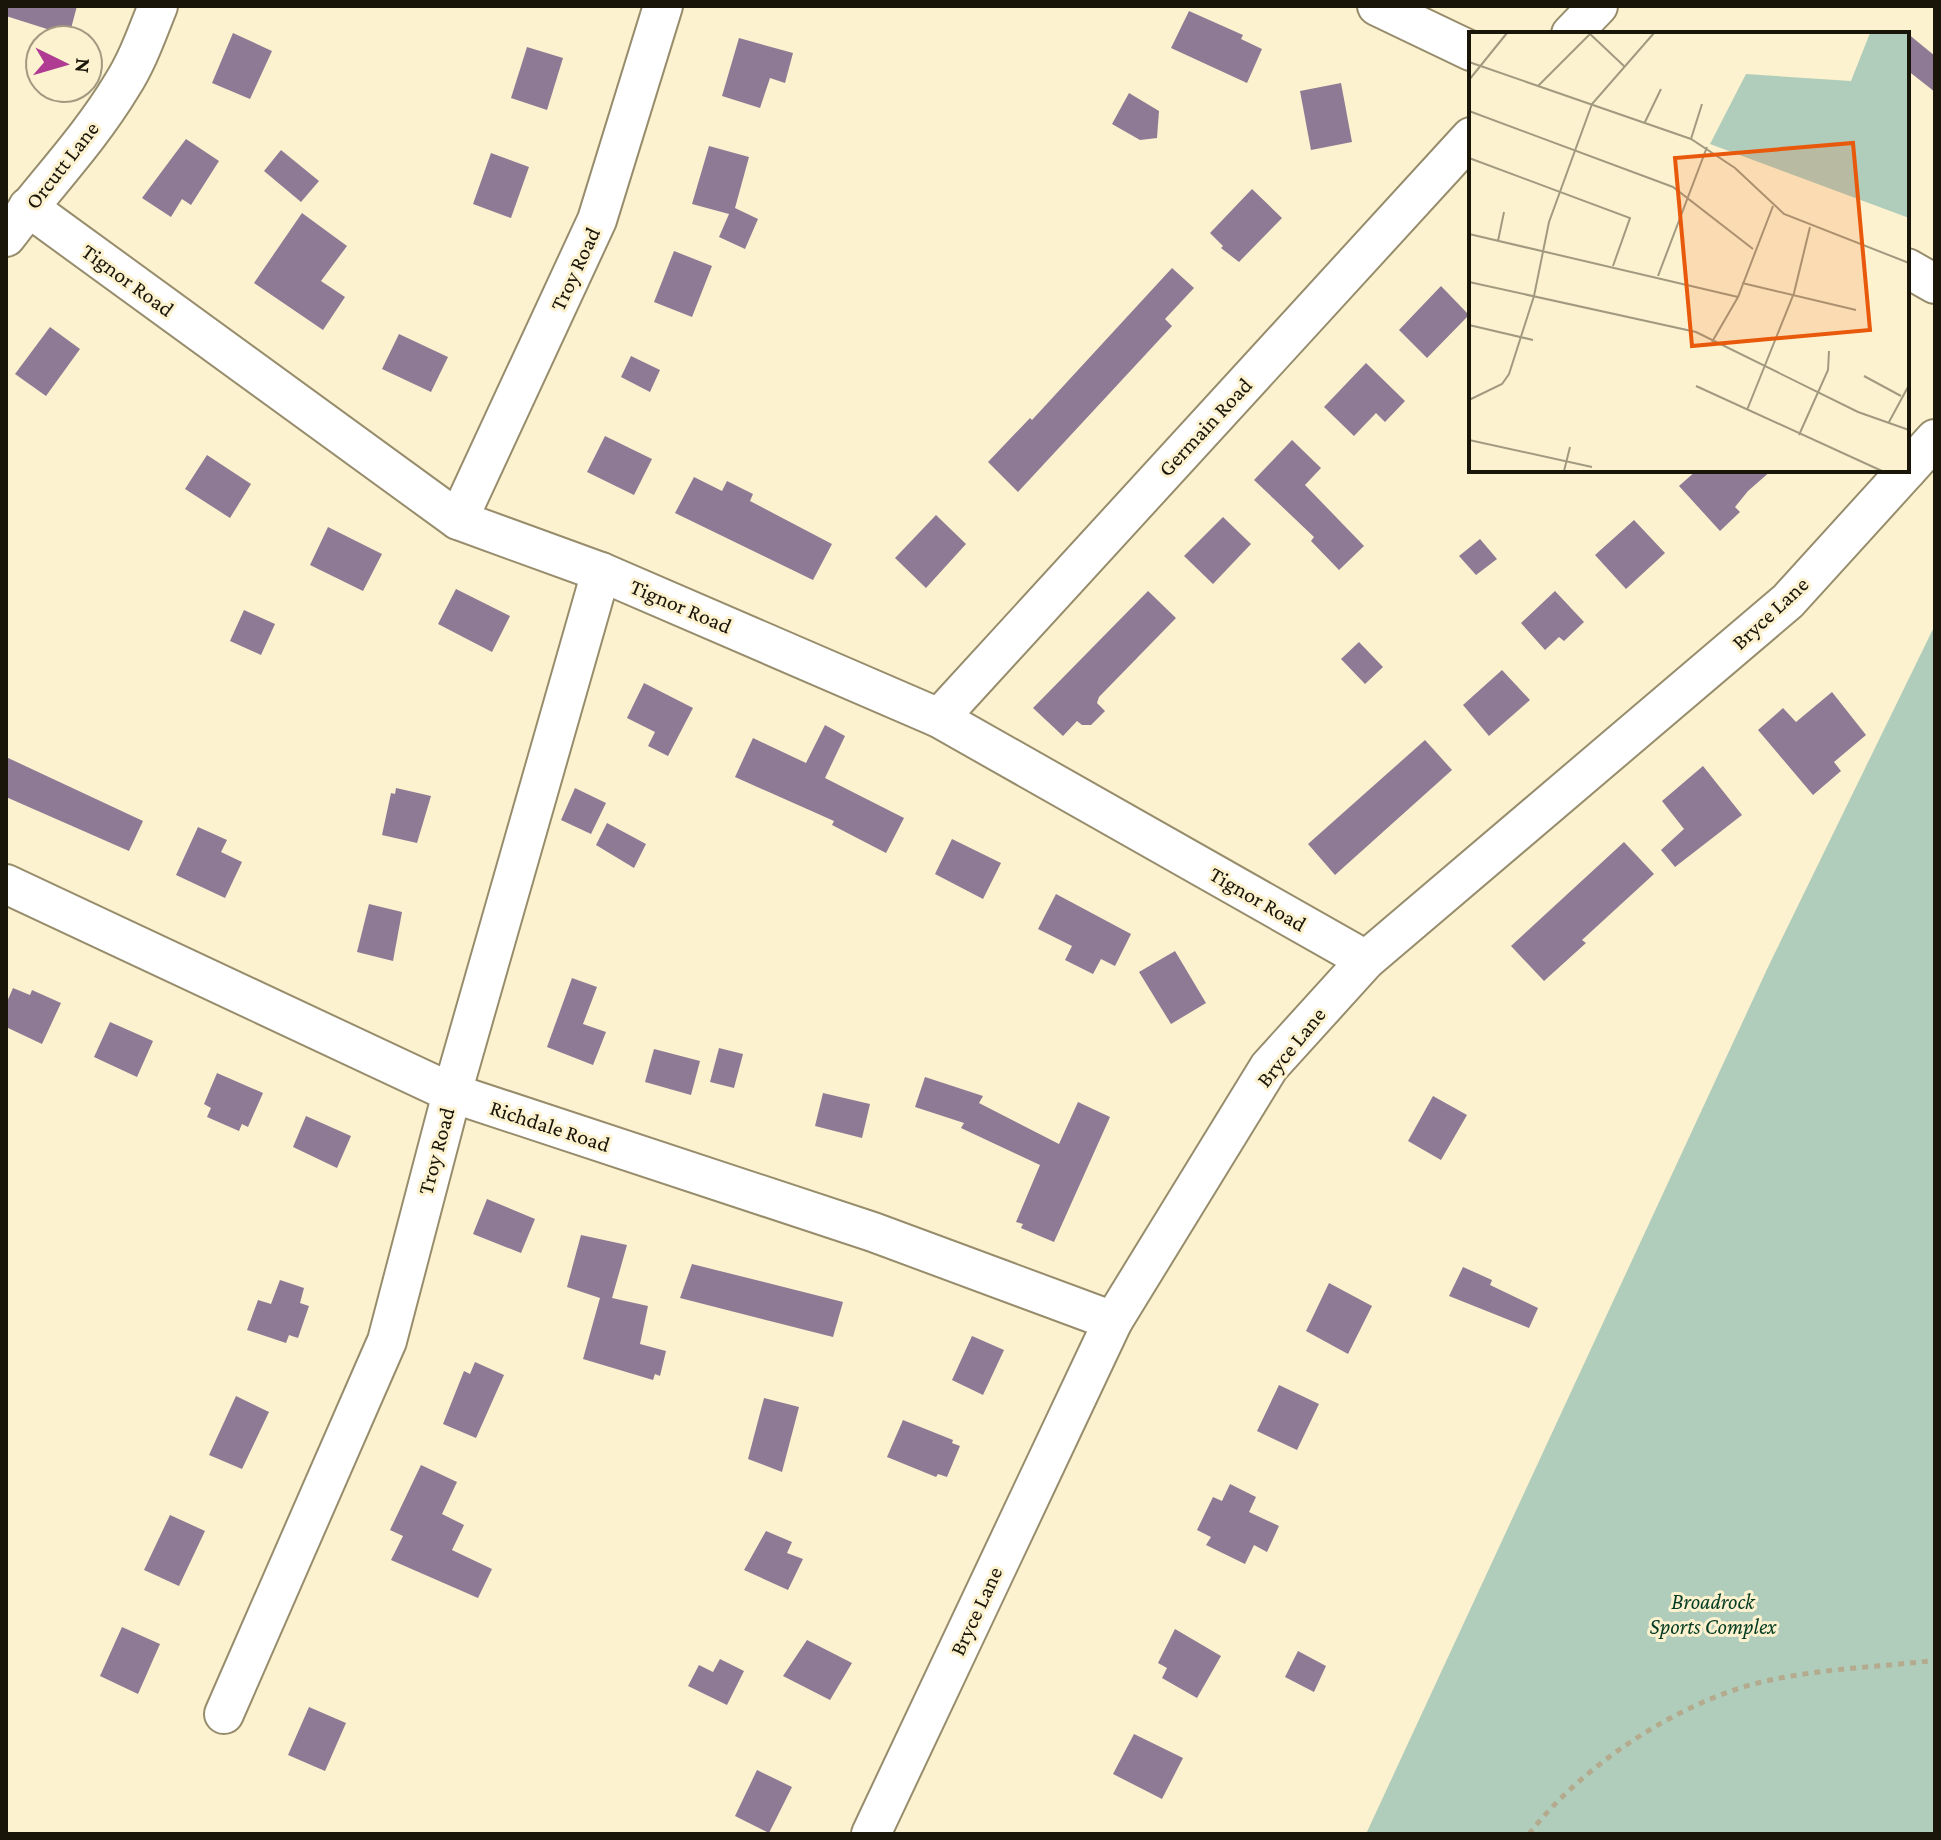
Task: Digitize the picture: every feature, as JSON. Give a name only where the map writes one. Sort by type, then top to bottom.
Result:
[{"type":"street","name":"Orcutt Lane","points":[[6,237],[87,136],[122,86],[140,52],[158,6]]},
{"type":"street","name":"Troy Road","points":[[458,520],[597,220],[663,6]]},
{"type":"street","points":[[1377,6],[1469,50]]},
{"type":"street","points":[[1573,32],[1598,6]]},
{"type":"street","name":"Germain Road","points":[[939,718],[1469,139]]},
{"type":"street","name":"Tignor Road","points":[[28,207],[458,520],[601,572],[939,718],[1366,960]]},
{"type":"street","points":[[1909,269],[1935,284]]},
{"type":"street","name":"Bryce Lane","points":[[1909,468],[1935,439]]},
{"type":"street","name":"Bryce Lane","points":[[871,1834],[1113,1321],[1269,1067],[1366,960],[1788,601],[1905,472]]},
{"type":"street","name":"Troy Road","points":[[224,1714],[387,1341],[452,1093],[601,572]]},
{"type":"street","name":"Richdale Road","points":[[6,884],[452,1093],[873,1232],[1113,1321]]},
{"type":"path","points":[[1529,1834],[1549,1808],[1617,1751],[1686,1710],[1765,1681],[1930,1661]]},
{"type":"green space","name":"Broadrock Sports Complex","points":[[1935,625],[1935,1834],[1366,1834],[1769,965]]},
{"type":"building","points":[[6,6],[77,6],[72,24],[31,24],[6,16]]},
{"type":"building","points":[[1189,11],[1243,35],[1241,39],[1262,49],[1247,83],[1171,48]]},
{"type":"building","points":[[233,33],[272,51],[250,99],[212,83]]},
{"type":"building","points":[[1909,35],[1935,56],[1935,92],[1909,72]]},
{"type":"building","points":[[739,38],[793,53],[785,83],[770,78],[760,108],[722,96]]},
{"type":"building","points":[[527,47],[563,58],[547,110],[511,98]]},
{"type":"building","points":[[1341,83],[1352,142],[1311,150],[1300,91]]},
{"type":"building","points":[[1129,93],[1159,111],[1157,138],[1140,140],[1112,124]]},
{"type":"building","points":[[186,139],[219,161],[191,205],[182,199],[171,217],[142,198]]},
{"type":"building","points":[[709,146],[749,157],[735,208],[758,219],[745,249],[719,237],[729,214],[692,204]]},
{"type":"building","points":[[281,150],[319,181],[301,202],[264,171]]},
{"type":"building","points":[[491,153],[529,167],[511,218],[473,204]]},
{"type":"building","points":[[1252,189],[1282,218],[1239,262],[1221,248],[1223,246],[1210,233]]},
{"type":"building","points":[[302,213],[347,246],[321,281],[345,297],[323,330],[254,283]]},
{"type":"building","points":[[674,251],[712,266],[692,317],[654,302]]},
{"type":"building","points":[[1172,268],[1194,288],[1165,319],[1172,326],[1018,492],[988,462],[1030,418],[1032,420]]},
{"type":"building","points":[[1441,286],[1469,315],[1427,358],[1399,330]]},
{"type":"building","points":[[50,327],[80,349],[46,396],[15,374]]},
{"type":"building","points":[[399,334],[448,357],[431,392],[382,369]]},
{"type":"building","points":[[631,356],[660,370],[650,392],[621,377]]},
{"type":"building","points":[[1366,363],[1405,401],[1385,422],[1376,413],[1354,436],[1324,407]]},
{"type":"building","points":[[605,436],[652,459],[634,495],[587,472]]},
{"type":"building","points":[[1292,440],[1321,468],[1305,485],[1364,546],[1339,570],[1311,541],[1314,537],[1254,480]]},
{"type":"building","points":[[207,455],[251,484],[230,518],[185,489]]},
{"type":"building","points":[[1695,472],[1770,472],[1748,491],[1735,507],[1740,512],[1720,531],[1679,486]]},
{"type":"building","points":[[694,477],[722,491],[727,481],[753,494],[750,501],[832,544],[813,580],[675,513]]},
{"type":"building","points":[[936,515],[966,544],[926,588],[895,558]]},
{"type":"building","points":[[1223,517],[1251,544],[1213,584],[1184,556]]},
{"type":"building","points":[[1634,520],[1665,553],[1626,589],[1595,555]]},
{"type":"building","points":[[328,527],[382,554],[363,591],[310,565]]},
{"type":"building","points":[[1480,539],[1497,559],[1476,575],[1459,556]]},
{"type":"building","points":[[456,589],[510,616],[492,652],[438,624]]},
{"type":"building","points":[[1148,591],[1176,618],[1099,697],[1097,703],[1105,711],[1091,725],[1082,725],[1077,721],[1063,736],[1033,708]]},
{"type":"building","points":[[1555,591],[1584,622],[1564,641],[1559,637],[1545,650],[1521,623]]},
{"type":"building","points":[[244,610],[275,624],[261,655],[230,641]]},
{"type":"building","points":[[1359,642],[1383,667],[1365,684],[1341,659]]},
{"type":"building","points":[[1502,670],[1530,700],[1489,736],[1463,705]]},
{"type":"building","points":[[644,683],[693,708],[668,756],[648,746],[655,732],[627,718]]},
{"type":"building","points":[[1832,692],[1866,735],[1834,762],[1841,771],[1813,795],[1758,730],[1783,708],[1796,722]]},
{"type":"building","points":[[825,725],[845,736],[825,778],[904,818],[886,853],[832,825],[834,821],[735,777],[753,738],[806,763]]},
{"type":"building","points":[[1425,740],[1452,770],[1335,875],[1308,844]]},
{"type":"building","points":[[6,757],[143,821],[129,851],[6,797]]},
{"type":"building","points":[[1703,766],[1742,815],[1675,867],[1661,850],[1684,829],[1662,801]]},
{"type":"building","points":[[396,788],[431,796],[417,843],[382,835],[391,793],[395,794]]},
{"type":"building","points":[[575,788],[606,803],[591,834],[561,820]]},
{"type":"building","points":[[607,823],[646,844],[634,868],[596,845]]},
{"type":"building","points":[[198,827],[227,840],[221,852],[242,862],[225,898],[176,875]]},
{"type":"building","points":[[952,839],[1001,863],[983,899],[935,874]]},
{"type":"building","points":[[1624,842],[1654,874],[1582,940],[1586,943],[1544,981],[1511,946]]},
{"type":"building","points":[[1056,894],[1131,934],[1115,966],[1101,959],[1093,974],[1065,960],[1072,946],[1038,929]]},
{"type":"building","points":[[369,904],[402,912],[393,961],[357,952]]},
{"type":"building","points":[[1175,951],[1206,1003],[1171,1024],[1139,972]]},
{"type":"building","points":[[572,978],[597,987],[583,1024],[606,1032],[593,1065],[547,1047]]},
{"type":"building","points":[[13,988],[30,995],[32,990],[61,1003],[42,1044],[6,1027],[6,1004]]},
{"type":"building","points":[[110,1022],[153,1041],[137,1077],[94,1057]]},
{"type":"building","points":[[719,1048],[743,1054],[734,1088],[710,1082]]},
{"type":"building","points":[[654,1049],[700,1061],[691,1095],[645,1082]]},
{"type":"building","points":[[217,1073],[263,1093],[248,1127],[242,1124],[239,1131],[207,1117],[211,1108],[204,1104]]},
{"type":"building","points":[[925,1077],[983,1096],[979,1103],[1059,1144],[1078,1102],[1110,1117],[1054,1242],[1021,1228],[1023,1224],[1016,1222],[1040,1165],[961,1128],[964,1123],[915,1107]]},
{"type":"building","points":[[823,1093],[870,1104],[862,1138],[815,1126]]},
{"type":"building","points":[[1433,1096],[1467,1115],[1441,1160],[1408,1141]]},
{"type":"building","points":[[306,1116],[351,1136],[337,1168],[293,1147]]},
{"type":"building","points":[[487,1199],[535,1219],[521,1253],[473,1234]]},
{"type":"building","points":[[581,1235],[627,1245],[612,1298],[648,1306],[640,1344],[666,1351],[660,1376],[655,1374],[653,1380],[583,1359],[600,1298],[567,1287]]},
{"type":"building","points":[[692,1264],[843,1302],[833,1337],[680,1298]]},
{"type":"building","points":[[1463,1267],[1492,1280],[1490,1285],[1538,1308],[1529,1328],[1449,1296]]},
{"type":"building","points":[[280,1280],[304,1288],[300,1303],[309,1306],[298,1338],[289,1335],[286,1343],[247,1330],[258,1300],[271,1304]]},
{"type":"building","points":[[1329,1283],[1372,1306],[1348,1354],[1306,1331]]},
{"type":"building","points":[[972,1336],[1004,1350],[983,1395],[952,1380]]},
{"type":"building","points":[[475,1362],[504,1375],[476,1438],[443,1424],[464,1371],[470,1374]]},
{"type":"building","points":[[1279,1385],[1319,1404],[1297,1450],[1257,1431]]},
{"type":"building","points":[[236,1396],[269,1412],[242,1469],[209,1455]]},
{"type":"building","points":[[764,1398],[799,1407],[782,1472],[748,1459]]},
{"type":"building","points":[[903,1420],[953,1440],[952,1443],[960,1446],[947,1477],[938,1474],[936,1477],[887,1457]]},
{"type":"building","points":[[421,1465],[457,1482],[442,1514],[464,1525],[452,1550],[492,1569],[478,1598],[391,1560],[403,1536],[390,1530]]},
{"type":"building","points":[[1230,1484],[1256,1497],[1249,1512],[1279,1526],[1267,1552],[1254,1545],[1245,1564],[1206,1545],[1211,1537],[1197,1530],[1213,1497],[1222,1501]]},
{"type":"building","points":[[170,1515],[205,1531],[179,1586],[144,1570]]},
{"type":"building","points":[[766,1531],[792,1542],[787,1553],[803,1559],[788,1590],[744,1570]]},
{"type":"building","points":[[122,1627],[160,1644],[138,1694],[100,1676]]},
{"type":"building","points":[[1175,1629],[1221,1656],[1197,1698],[1162,1678],[1167,1668],[1158,1663]]},
{"type":"building","points":[[807,1640],[852,1663],[830,1700],[783,1676]]},
{"type":"building","points":[[1298,1651],[1326,1666],[1314,1692],[1285,1677]]},
{"type":"building","points":[[720,1659],[744,1671],[727,1705],[688,1686],[699,1665],[713,1672]]},
{"type":"building","points":[[309,1707],[346,1723],[325,1771],[288,1755]]},
{"type":"building","points":[[1134,1734],[1183,1758],[1162,1799],[1113,1774]]},
{"type":"building","points":[[757,1770],[792,1787],[769,1833],[735,1816]]}]
